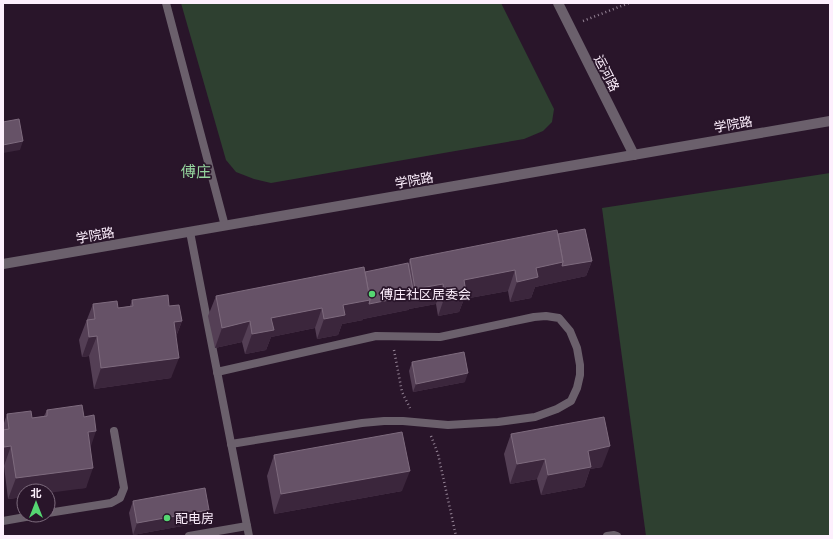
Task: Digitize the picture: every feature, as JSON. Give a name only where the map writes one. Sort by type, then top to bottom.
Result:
[{"type":"street","name":"运河路","points":[[558,3],[634,155]]},
{"type":"street","name":"学院路","points":[[3,264],[830,121]]},
{"type":"lane","points":[[166,3],[225,226]]},
{"type":"lane","points":[[190,232],[249,536]]},
{"type":"lane","points":[[217,372],[376,336],[440,337],[534,317],[546,316],[559,318],[570,331],[580,365],[577,388],[571,401],[557,409],[535,417],[498,422],[448,425],[384,421],[362,423],[231,444]]},
{"type":"lane","points":[[56,512],[111,503],[120,498],[124,488],[114,431]]},
{"type":"lane","points":[[3,520],[16,518]]},
{"type":"lane","points":[[189,536],[247,526]]},
{"type":"lane","points":[[607,536],[617,536]]},
{"type":"path","points":[[569,26],[629,3]]},
{"type":"green space","points":[[181,3],[501,3],[554,109],[552,122],[543,131],[524,139],[271,183],[254,179],[236,172],[226,160]]},
{"type":"green space","points":[[830,173],[830,536],[646,536],[602,208]]},
{"type":"building","points":[[19,119],[23,141],[3,145],[3,122]]},
{"type":"building","points":[[585,229],[592,261],[562,266],[563,262],[558,234]]},
{"type":"building","points":[[557,230],[563,262],[536,268],[538,277],[517,282],[515,270],[464,280],[466,292],[445,296],[443,284],[415,289],[410,259]]},
{"type":"building","points":[[408,263],[414,295],[369,304],[370,300],[365,272]]},
{"type":"building","points":[[364,267],[370,300],[343,305],[345,315],[324,319],[322,308],[271,318],[274,330],[252,334],[250,321],[222,328],[216,296]]},
{"type":"building","points":[[168,295],[169,306],[179,305],[182,321],[174,322],[179,358],[101,368],[97,336],[89,337],[87,320],[95,319],[93,304],[117,301],[118,308],[133,306],[132,300]]},
{"type":"building","points":[[464,352],[468,373],[416,384],[412,362]]},
{"type":"building","points":[[82,405],[84,417],[94,415],[96,431],[88,432],[93,468],[16,478],[11,446],[4,447],[3,441],[3,430],[9,429],[7,414],[31,411],[32,418],[47,416],[47,410]]},
{"type":"building","points":[[604,417],[610,446],[588,451],[591,467],[548,475],[545,459],[517,464],[511,434]]},
{"type":"building","points":[[402,432],[410,471],[281,494],[274,455]]},
{"type":"building","points":[[205,488],[209,510],[137,523],[133,501]]},
{"type":"place","name":"傅庄社区居委会","points":[[372,294]]},
{"type":"place","name":"配电房","points":[[167,518]]},
{"type":"district","name":"傅庄","points":[[196,172]]}]
